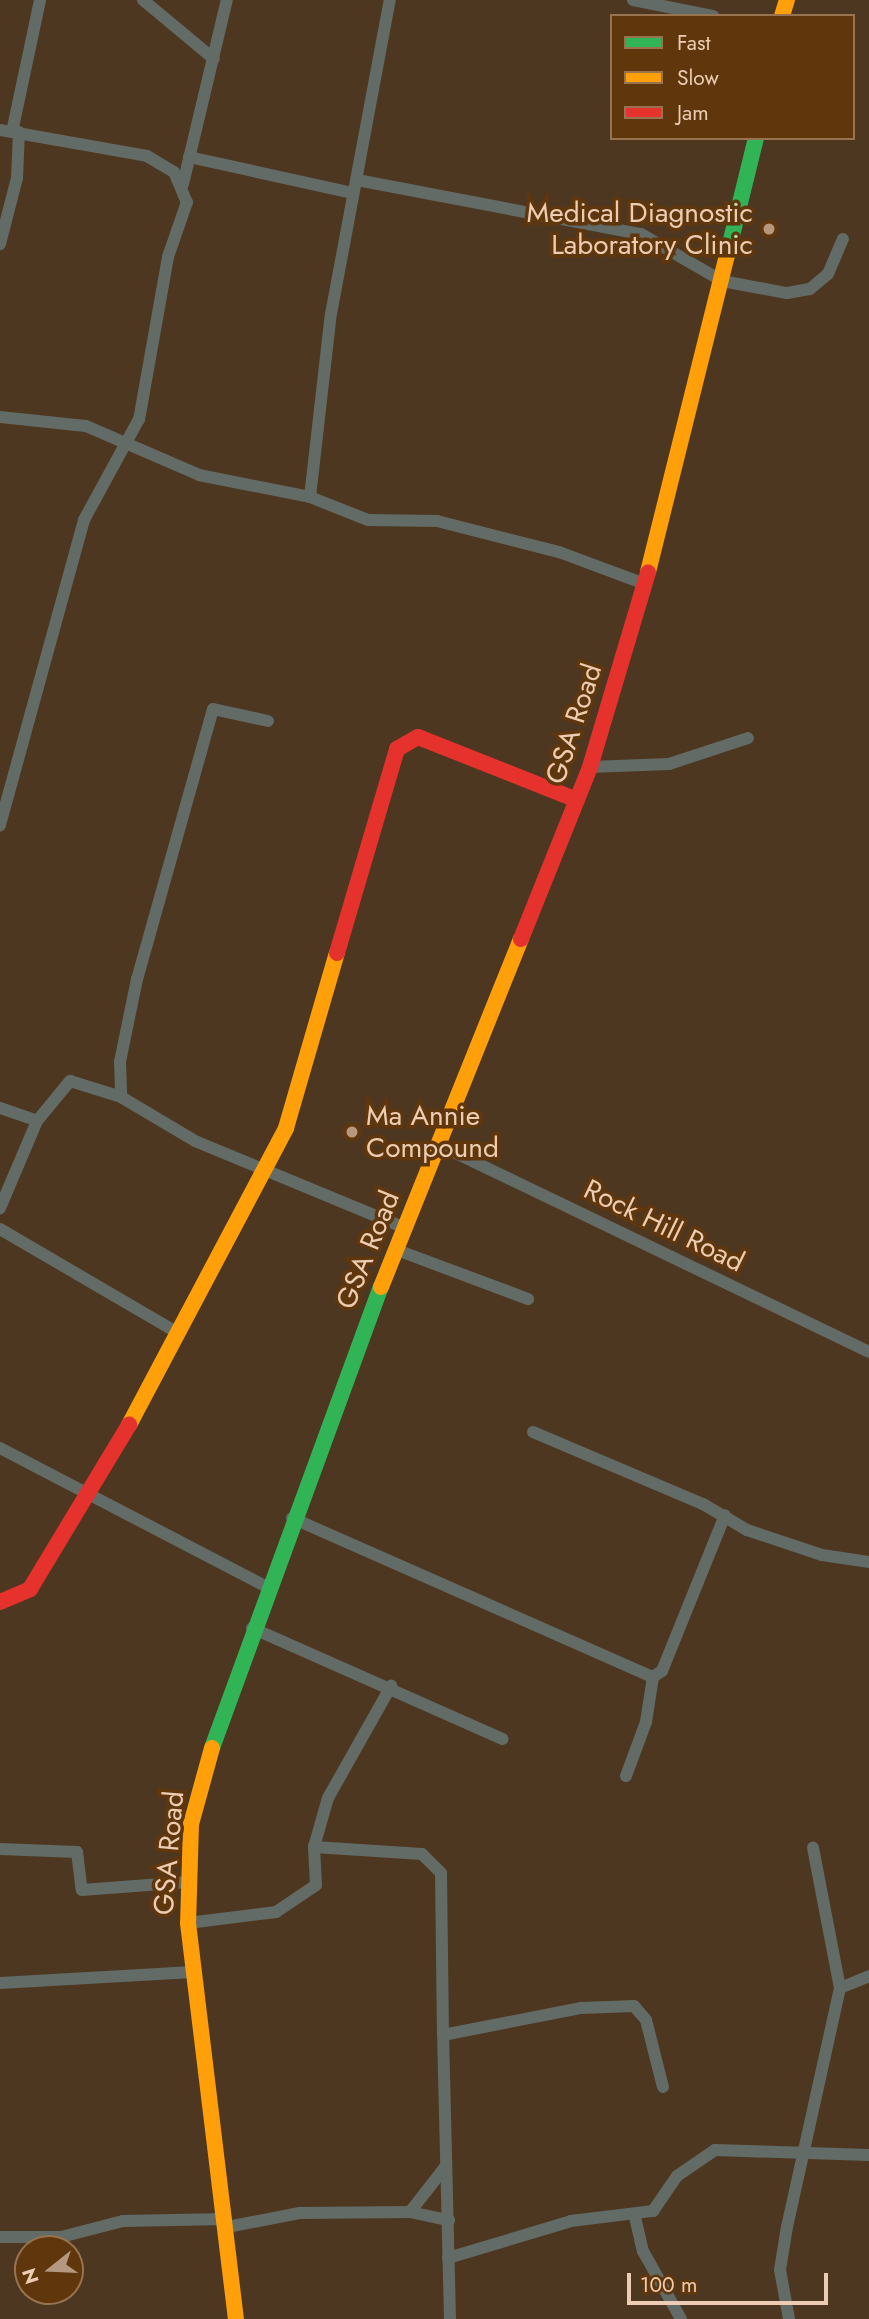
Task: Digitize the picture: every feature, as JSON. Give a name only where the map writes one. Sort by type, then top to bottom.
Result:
[{"type":"street","points":[[0,244],[15,191],[10,131],[40,0]]},
{"type":"street","points":[[143,0],[214,59]]},
{"type":"street","points":[[0,826],[4,789],[66,573],[99,485],[139,419],[168,257],[185,219],[183,184],[227,0]]},
{"type":"street","points":[[310,497],[355,187],[390,0]]},
{"type":"street","points":[[633,0],[703,14]]},
{"type":"street","points":[[10,131],[147,156],[183,184]]},
{"type":"street","name":"GSA Road","points":[[236,2319],[188,1923],[188,1882],[202,1775],[292,1518],[590,767],[645,584],[756,140]]},
{"type":"street","points":[[189,157],[641,234],[722,281],[787,293],[810,289],[828,274],[843,239]]},
{"type":"street","points":[[0,417],[86,426],[124,445],[199,475],[310,497],[369,520],[437,521],[545,549],[645,584]]},
{"type":"street","points":[[121,1097],[120,1062],[137,979],[213,709],[268,720]]},
{"type":"street","points":[[0,1602],[30,1588],[67,1519],[93,1494],[264,1170],[301,1087],[397,750],[418,737],[577,800]]},
{"type":"street","points":[[590,767],[670,764],[748,738]]},
{"type":"street","points":[[0,1208],[37,1121],[70,1081],[121,1097],[195,1141],[405,1228]]},
{"type":"street","points":[[0,1108],[37,1121]]},
{"type":"street","name":"Rock Hill Road","points":[[439,1145],[869,1352]]},
{"type":"street","points":[[0,1229],[178,1333]]},
{"type":"street","points":[[397,1250],[528,1299]]},
{"type":"street","points":[[533,1432],[725,1515],[757,1534],[869,1562]]},
{"type":"street","points":[[0,1448],[93,1494],[267,1587]]},
{"type":"street","points":[[653,1676],[662,1671],[725,1515]]},
{"type":"street","points":[[292,1518],[653,1676]]},
{"type":"street","points":[[252,1628],[391,1686],[503,1738]]},
{"type":"street","points":[[626,1776],[646,1722],[653,1676]]},
{"type":"street","points":[[188,1923],[276,1912],[316,1885],[314,1847],[338,1773],[391,1686]]},
{"type":"street","points":[[314,1847],[422,1854],[441,1873],[450,2319]]},
{"type":"street","points":[[789,2319],[780,2270],[794,2189],[808,2153],[840,1988],[813,1848]]},
{"type":"street","points":[[0,1849],[77,1853],[82,1890],[188,1882]]},
{"type":"street","points":[[0,1983],[194,1972]]},
{"type":"street","points":[[840,1988],[869,1976]]},
{"type":"street","points":[[443,2035],[581,2008],[634,2006],[646,2020],[663,2087]]},
{"type":"street","points":[[448,2258],[571,2221],[635,2217],[653,2211],[699,2156],[737,2147],[869,2155]]},
{"type":"street","points":[[410,2212],[446,2166]]},
{"type":"street","points":[[0,2237],[61,2237],[123,2221],[226,2223],[300,2213],[410,2212],[449,2220]]},
{"type":"street","points":[[635,2217],[643,2251],[681,2319]]},
{"type":"traffic: fast","points":[[727,256],[756,140]]},
{"type":"traffic: fast","points":[[212,1748],[381,1287]]},
{"type":"traffic: slow","points":[[783,14],[787,0]]},
{"type":"traffic: slow","points":[[648,572],[727,256]]},
{"type":"traffic: slow","points":[[381,1287],[521,939]]},
{"type":"traffic: slow","points":[[129,1425],[286,1128],[337,953]]},
{"type":"traffic: slow","points":[[212,1748],[191,1824],[188,1923],[236,2319]]},
{"type":"traffic: jam","points":[[521,939],[590,767],[648,572]]},
{"type":"traffic: jam","points":[[337,953],[397,749],[418,737],[577,800]]},
{"type":"traffic: jam","points":[[0,1602],[30,1589],[129,1425]]},
{"type":"place","name":"Medical Diagnostic Laboratory Clinic","points":[[769,229]]},
{"type":"place","name":"Ma Annie Compound","points":[[352,1132]]}]
